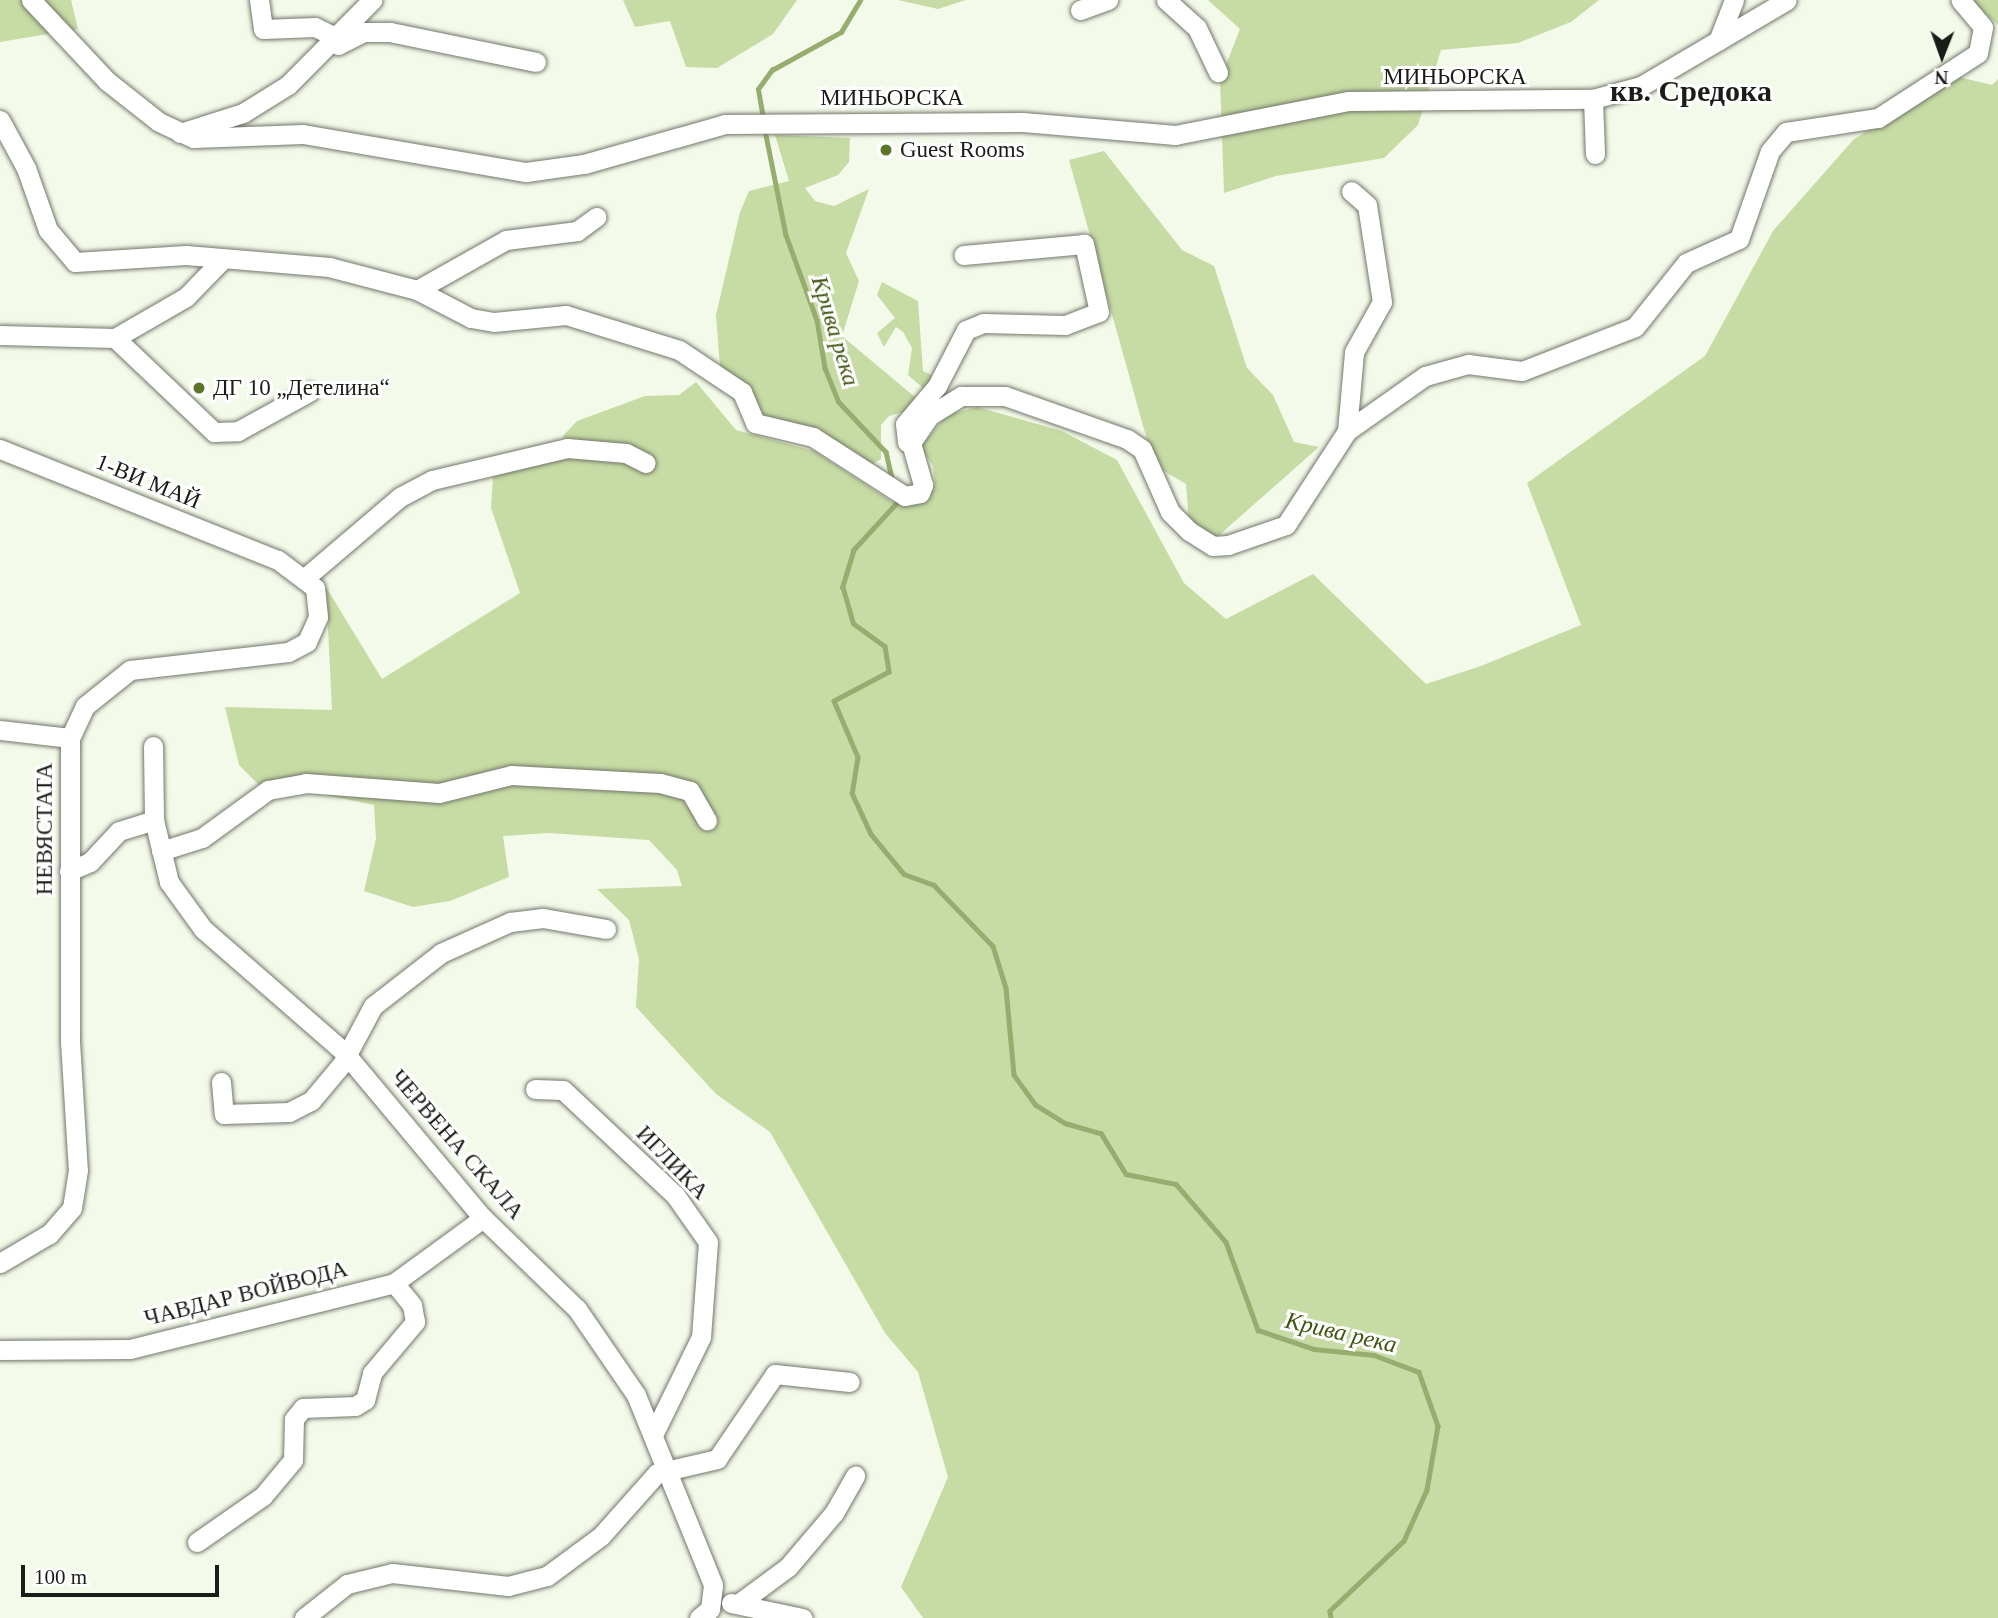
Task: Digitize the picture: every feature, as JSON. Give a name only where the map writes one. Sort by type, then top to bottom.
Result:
[{"type":"street","name":"МИНЬОРСКА","points":[[31,0],[107,81],[180,133],[209,139],[303,134],[526,172],[750,122],[1023,122],[1175,135],[1349,101],[1593,99],[1641,86],[1787,0]]},
{"type":"street","points":[[259,0],[263,29],[315,27],[332,45]]},
{"type":"street","points":[[180,133],[243,113],[288,85],[332,45],[372,0]]},
{"type":"street","points":[[1080,9],[1108,0]]},
{"type":"street","points":[[1166,0],[1197,28],[1218,72]]},
{"type":"street","points":[[1718,41],[1734,0]]},
{"type":"street","points":[[912,449],[915,432],[929,416],[961,396],[980,392],[1053,408],[1141,448],[1170,512],[1213,546],[1286,525],[1347,431],[1399,391],[1446,366],[1522,371],[1635,327],[1686,263],[1739,239],[1770,151],[1786,132],[1878,118],[1978,53],[1983,27],[1960,0]]},
{"type":"street","points":[[332,45],[363,32],[383,32],[450,40],[536,62]]},
{"type":"street","points":[[1593,99],[1595,154]]},
{"type":"street","points":[[0,120],[26,168],[48,230],[75,262],[162,255],[356,271],[417,290],[471,318],[494,322],[565,315],[679,349],[742,392],[755,423],[813,437],[905,496],[920,493],[923,485],[905,424],[937,386],[966,330],[983,323],[1065,325],[1099,312],[1084,244],[964,255]]},
{"type":"street","points":[[1347,431],[1354,352],[1382,302],[1367,205],[1351,191]]},
{"type":"street","points":[[417,290],[506,240],[577,231],[596,217]]},
{"type":"street","points":[[0,335],[115,338],[186,297],[222,260]]},
{"type":"street","points":[[115,338],[214,432],[238,431],[309,392]]},
{"type":"street","points":[[306,577],[400,497],[432,480],[568,448],[626,453],[646,463]]},
{"type":"street","name":"1-ВИ МАЙ","points":[[0,449],[278,560],[306,577]]},
{"type":"street","name":"НЕВЯСТАТА","points":[[0,1262],[49,1234],[72,1208],[78,1170],[69,871],[70,738],[85,706],[130,670],[163,662],[253,658],[307,642],[316,630],[318,601],[306,577]]},
{"type":"street","points":[[0,730],[70,738]]},
{"type":"street","name":"ЧЕРВЕНА СКАЛА","points":[[153,746],[154,820],[169,882],[203,929],[344,1052],[483,1217],[577,1309],[654,1430],[713,1585],[713,1600]]},
{"type":"street","points":[[161,851],[202,838],[268,790],[306,783],[439,793],[511,775],[660,783],[690,791],[707,821]]},
{"type":"street","points":[[69,871],[90,862],[119,831],[154,820]]},
{"type":"street","points":[[221,1082],[224,1114],[289,1112],[311,1101],[373,1006],[442,953],[510,922],[543,918],[606,929]]},
{"type":"street","name":"ИГЛИКА","points":[[535,1089],[563,1090],[675,1195],[708,1242],[701,1337],[654,1430]]},
{"type":"street","name":"ЧАВДАР ВОЙВОДА","points":[[0,1350],[130,1349],[394,1283],[483,1217]]},
{"type":"street","points":[[197,1542],[263,1496],[293,1460],[294,1419],[303,1408],[355,1406],[365,1399],[372,1373],[415,1322],[412,1305],[394,1283]]},
{"type":"street","points":[[304,1618],[347,1584],[393,1573],[508,1586],[536,1580],[601,1536],[642,1483],[668,1468],[704,1467],[717,1459],[775,1374],[850,1382]]},
{"type":"street","points":[[738,1604],[788,1567],[855,1476]]},
{"type":"street","points":[[699,1618],[713,1600],[802,1618]]},
{"type":"green space","points":[[0,0],[71,0],[78,29],[0,42]]},
{"type":"green space","points":[[623,0],[797,0],[773,34],[717,68],[686,67],[670,21],[635,27]]},
{"type":"green space","points":[[898,0],[966,0],[938,9]]},
{"type":"green space","points":[[1208,0],[1599,0],[1571,22],[1518,43],[1441,50],[1418,125],[1384,158],[1276,176],[1224,193],[1220,80],[1240,29]]},
{"type":"green space","points":[[1970,0],[1998,0],[1998,25]]},
{"type":"green space","points":[[1955,76],[1992,85],[1998,79],[1998,1618],[923,1618],[901,1587],[948,1477],[918,1372],[885,1333],[770,1132],[716,1094],[636,1007],[639,959],[629,920],[597,889],[682,886],[677,870],[649,840],[549,833],[503,836],[509,877],[450,901],[413,907],[364,891],[376,839],[374,805],[316,793],[270,796],[239,765],[225,707],[332,710],[326,587],[382,679],[520,593],[491,508],[493,477],[566,455],[563,436],[577,421],[645,396],[679,395],[696,382],[736,430],[814,451],[892,502],[911,505],[926,499],[935,485],[933,466],[920,447],[947,415],[977,407],[1062,431],[1117,460],[1184,583],[1226,619],[1313,574],[1426,684],[1481,666],[1581,625],[1527,483],[1705,356],[1773,231],[1854,139]]},
{"type":"green space","points":[[775,135],[850,138],[849,162],[838,175],[805,188],[815,201],[834,206],[869,189],[846,253],[859,281],[842,336],[916,398],[923,388],[908,375],[912,348],[903,332],[896,327],[884,347],[877,333],[895,318],[877,295],[882,282],[918,301],[923,371],[944,381],[943,401],[889,416],[881,425],[881,459],[866,468],[745,418],[720,367],[716,315],[740,212],[749,191],[789,181]]},
{"type":"green space","points":[[1104,151],[1182,250],[1214,266],[1247,368],[1273,395],[1294,442],[1319,447],[1217,537],[1189,523],[1186,484],[1154,465],[1069,160]]},
{"type":"waterway","name":"Крива река","points":[[763,118],[758,89],[772,70],[841,32],[860,0]]},
{"type":"waterway","name":"Крива река","points":[[765,130],[786,235],[817,320],[825,368],[838,401],[886,452],[892,479]]},
{"type":"waterway","name":"Крива река","points":[[899,501],[854,550],[843,587],[853,623],[885,646],[889,672],[834,701],[858,757],[852,793],[871,834],[904,874],[934,885],[993,946],[1006,988],[1014,1075],[1036,1105],[1065,1123],[1101,1133],[1126,1174],[1176,1184],[1226,1242],[1258,1330],[1314,1349],[1374,1355],[1419,1372],[1438,1426],[1427,1490],[1404,1541],[1330,1611],[1331,1618]]},
{"type":"place","name":"Guest Rooms","points":[[886,150]]},
{"type":"place","name":"ДГ 10 „Детелина“","points":[[199,388]]},
{"type":"district","name":"кв. Средока","points":[[1691,91]]}]
